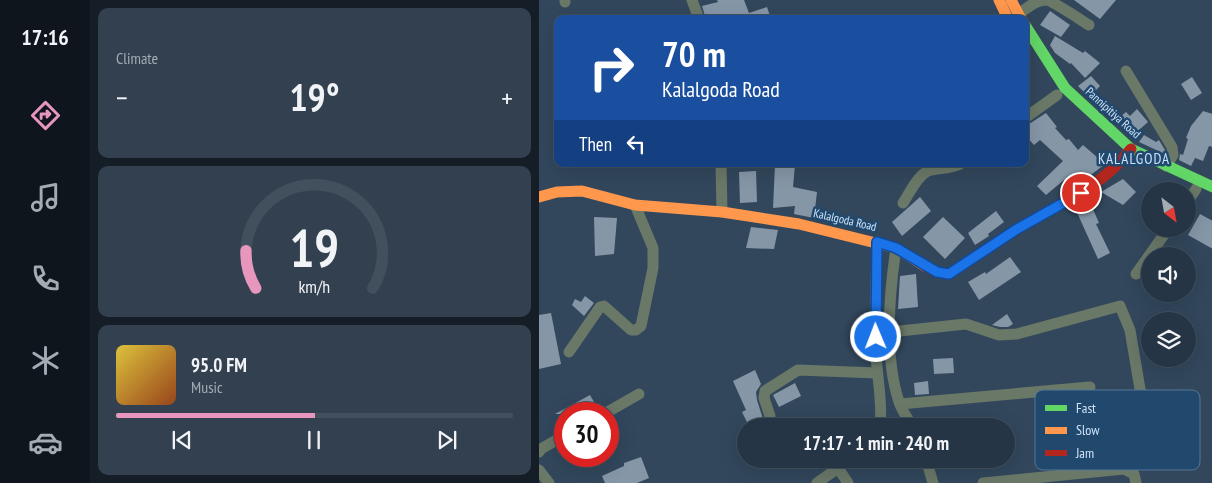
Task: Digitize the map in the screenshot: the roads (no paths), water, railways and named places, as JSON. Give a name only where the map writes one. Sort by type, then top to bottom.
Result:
[{"type":"street","points":[[692,0],[698,15]]},
{"type":"street","points":[[999,0],[1014,15]]},
{"type":"street","points":[[1011,0],[1015,15]]},
{"type":"street","points":[[1018,15],[1023,9],[1038,1],[1047,0],[1089,25]]},
{"type":"street","name":"Pannipitiya Road","points":[[1029,31],[1065,88],[1128,153],[1167,166],[1212,186]]},
{"type":"street","name":"Pannipitiya Road","points":[[1029,52],[1057,95],[1128,153],[1183,182]]},
{"type":"street","points":[[1125,71],[1172,147],[1173,155],[1167,166]]},
{"type":"street","points":[[1029,115],[1057,95]]},
{"type":"street","name":"Kalalgoda Road","points":[[539,197],[557,192],[582,190],[635,205],[722,212],[799,224],[896,248],[937,272],[949,274],[1017,229],[1096,184],[1128,153]]},
{"type":"street","points":[[721,167],[722,212]]},
{"type":"street","points":[[903,204],[922,176],[929,171],[952,167]]},
{"type":"street","name":"Pannipitiya Road","points":[[1197,190],[1212,197]]},
{"type":"street","points":[[569,352],[600,307],[604,306],[631,330],[637,330],[641,326],[653,268],[653,248],[635,205]]},
{"type":"street","points":[[1136,274],[1162,238]]},
{"type":"street","points":[[877,242],[875,319],[881,418]]},
{"type":"street","points":[[896,248],[892,274],[890,332],[893,378],[900,404],[908,418]]},
{"type":"street","points":[[890,332],[966,324],[999,335],[1017,334],[1121,306],[1130,330],[1140,390]]},
{"type":"street","points":[[770,416],[764,398],[765,391],[798,370],[877,373]]},
{"type":"street","points":[[1056,390],[1090,387]]},
{"type":"street","points":[[900,404],[1035,392]]},
{"type":"street","points":[[619,405],[639,394]]},
{"type":"street","points":[[539,452],[554,441]]},
{"type":"street","points":[[817,483],[836,468]]},
{"type":"street","points":[[844,468],[848,483]]},
{"type":"street","points":[[929,468],[933,483]]},
{"type":"street","points":[[539,470],[549,483]]},
{"type":"street","points":[[983,483],[1114,470]]},
{"type":"street","points":[[1126,470],[1134,474],[1136,483]]},
{"type":"district","name":"KALALGODA","points":[[1134,159]]}]
